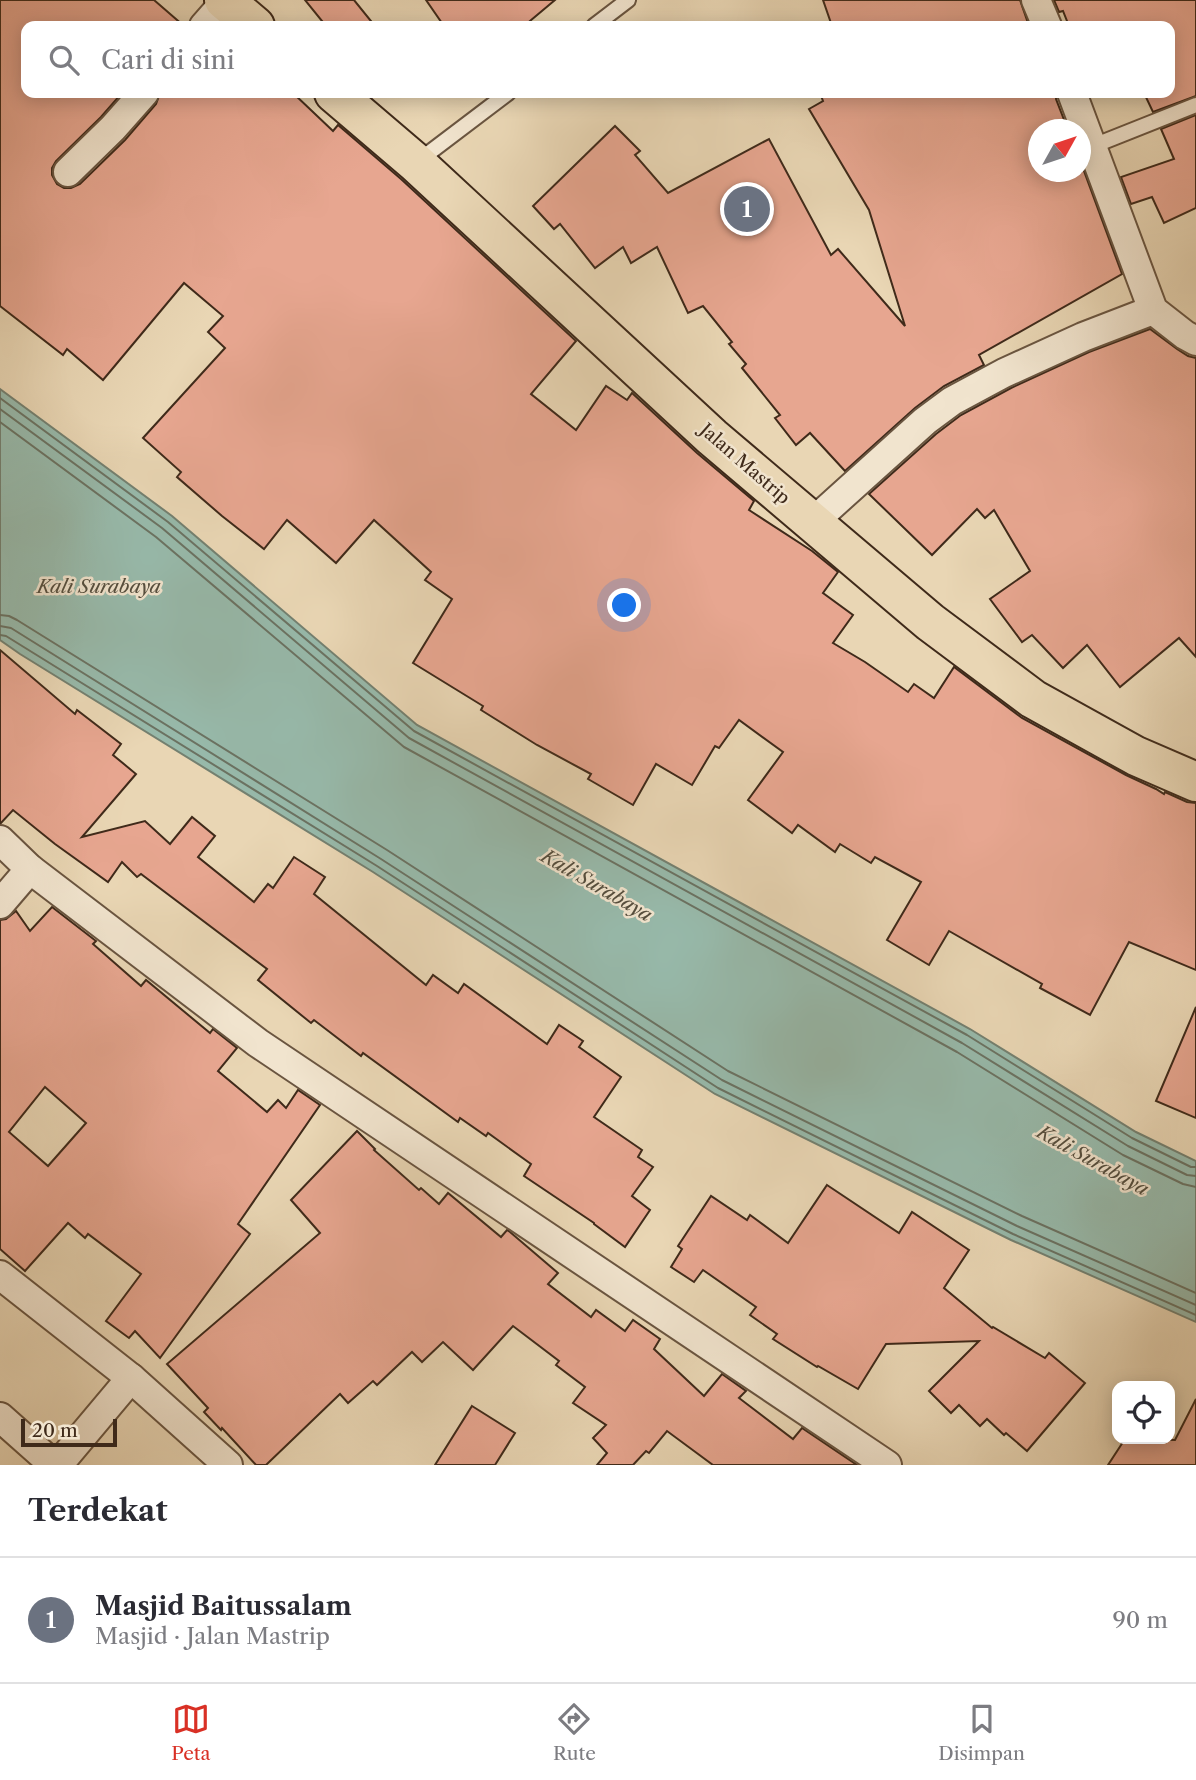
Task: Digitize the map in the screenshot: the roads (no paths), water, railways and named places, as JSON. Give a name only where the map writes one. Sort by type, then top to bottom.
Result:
[{"type":"main road","points":[[218,9],[244,21]]},
{"type":"main road","name":"Jalan Mastrip","points":[[340,98],[416,163],[712,437],[930,622],[1033,699],[1136,756],[1196,782]]},
{"type":"street","points":[[1037,0],[1045,21]]},
{"type":"street","points":[[68,172],[140,98]]},
{"type":"street","points":[[1074,98],[1153,310],[1196,341]]},
{"type":"street","points":[[813,522],[925,421],[952,401],[1004,373],[1083,337],[1153,310]]},
{"type":"street","points":[[0,840],[30,869],[258,1043],[887,1465]]},
{"type":"street","points":[[0,904],[30,869]]},
{"type":"street","points":[[0,1276],[131,1378],[228,1465]]},
{"type":"street","points":[[0,1417],[56,1465],[131,1378]]},
{"type":"lane","points":[[601,21],[628,0]]},
{"type":"lane","points":[[416,163],[501,98]]},
{"type":"lane","points":[[1093,146],[1196,105]]},
{"type":"water","name":"Kali Surabaya","points":[[0,389],[172,516],[417,725],[970,1029],[1136,1132],[1196,1161],[1196,1322],[1011,1240],[715,1094],[373,872],[0,640]]},
{"type":"place","name":"Masjid Baitussalam","points":[[747,209]]}]
